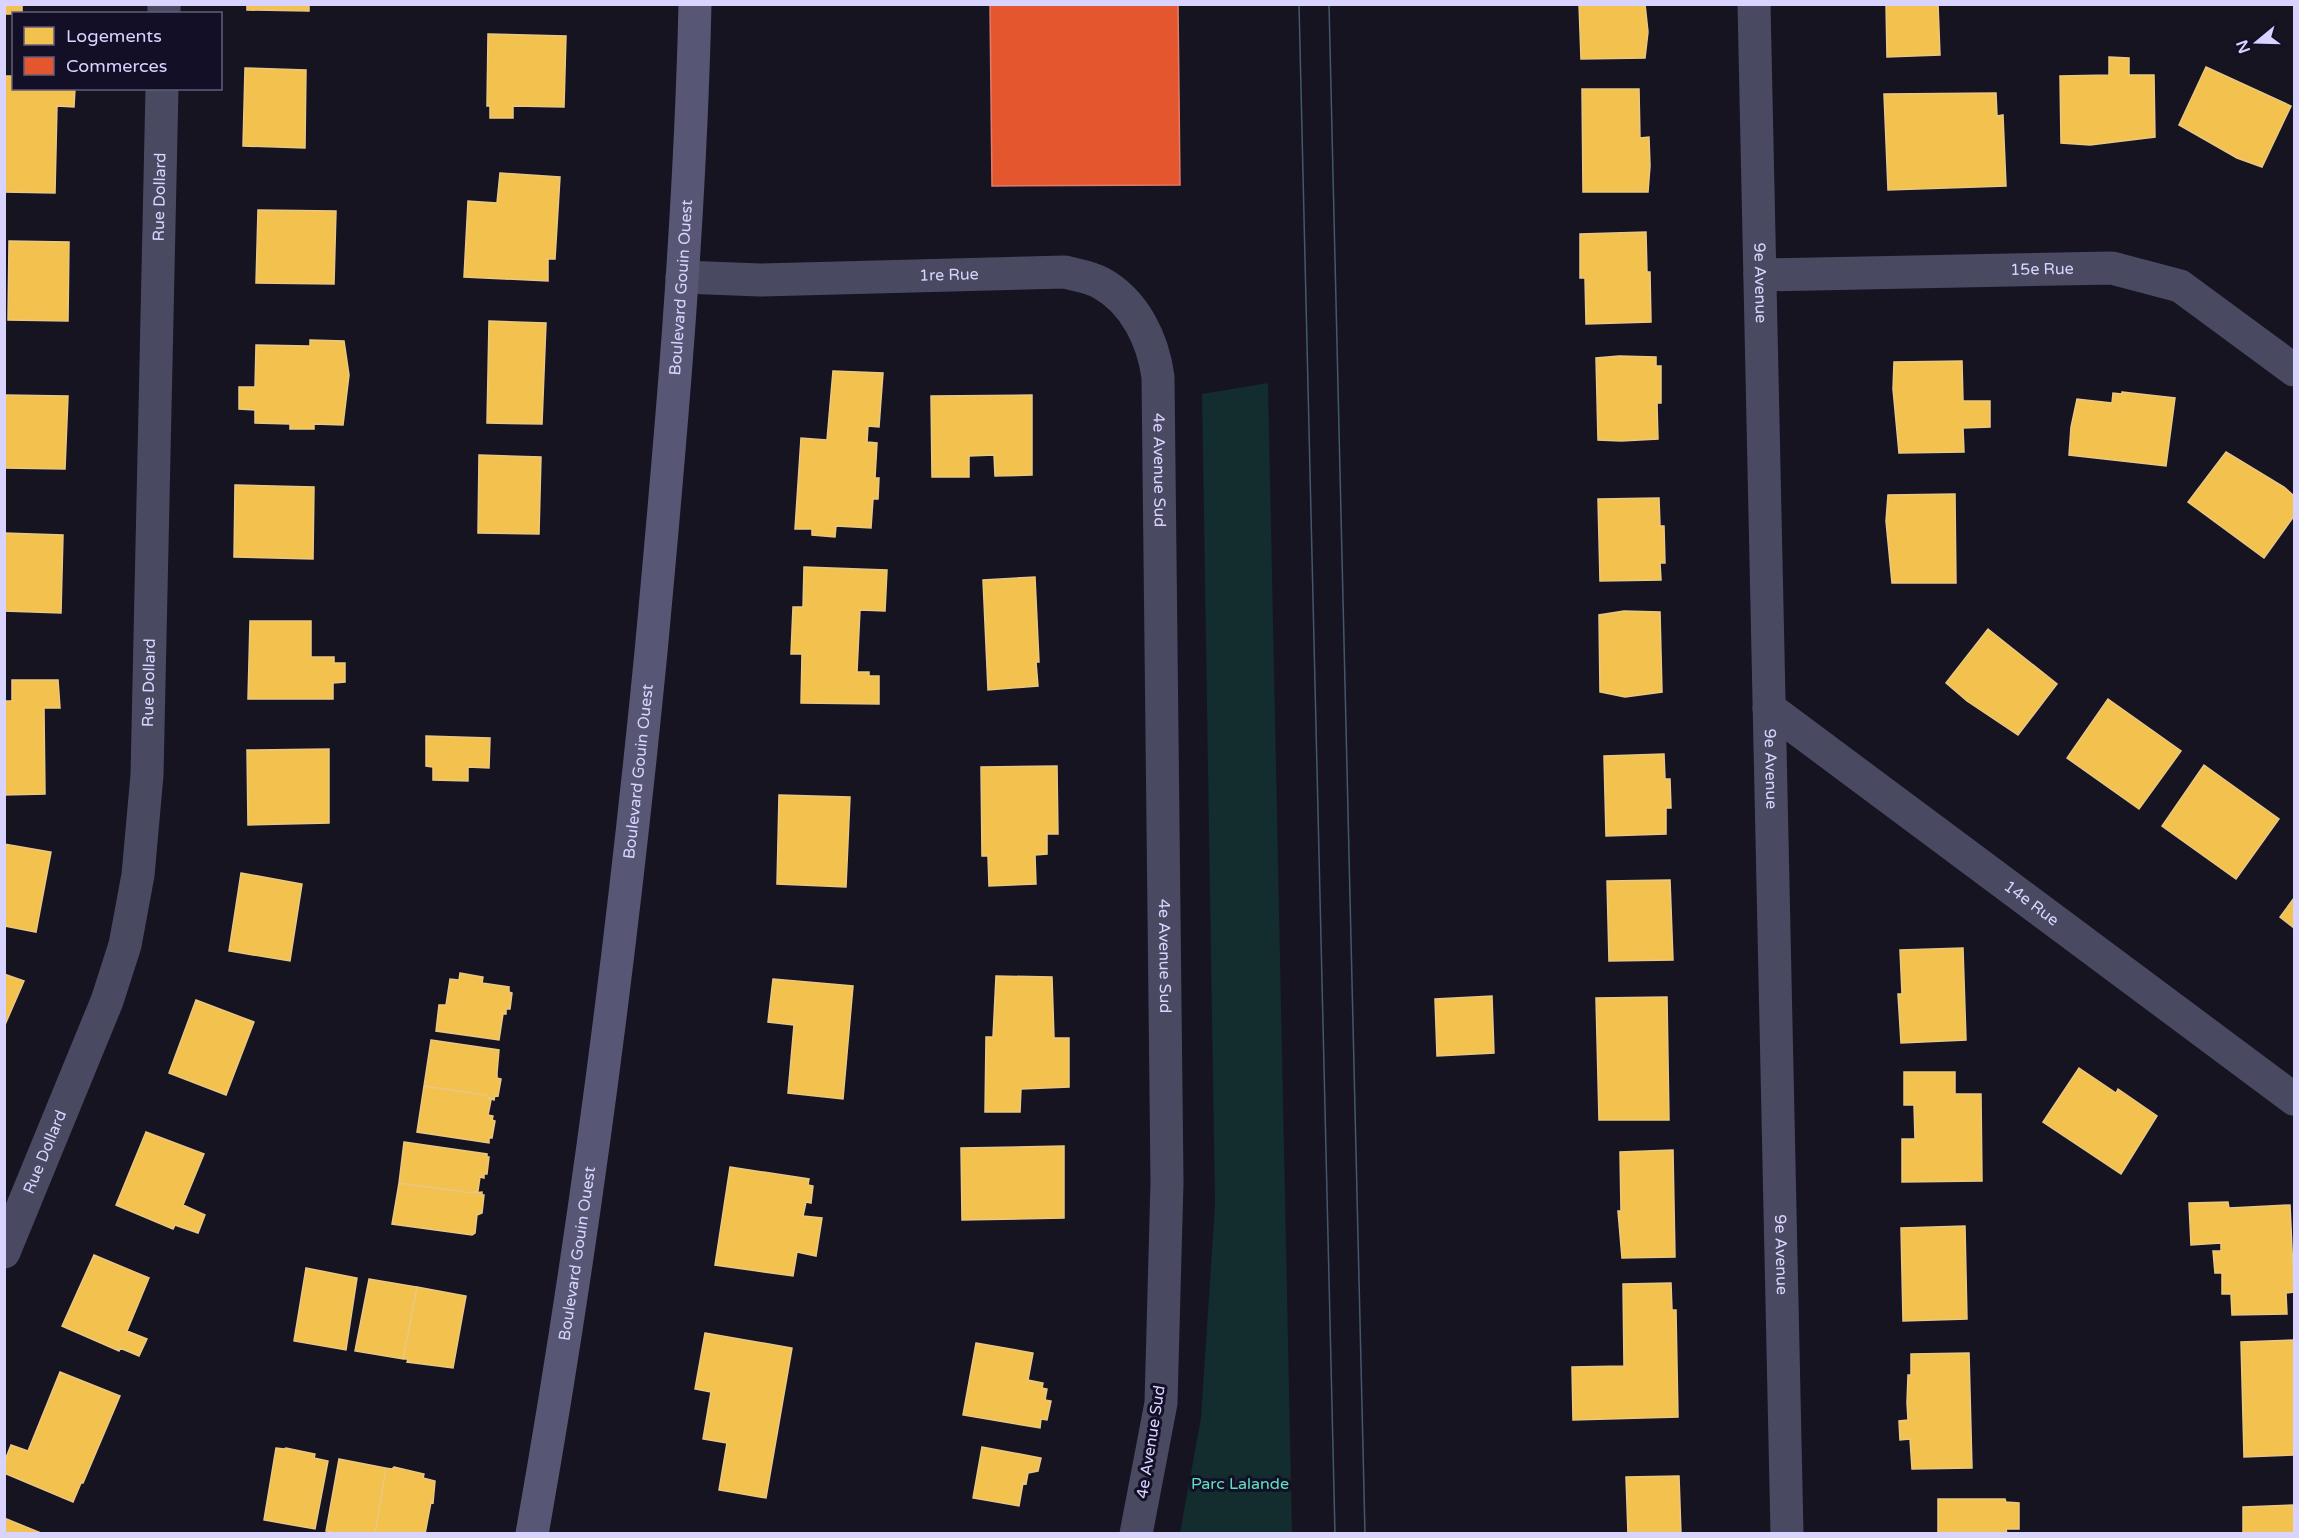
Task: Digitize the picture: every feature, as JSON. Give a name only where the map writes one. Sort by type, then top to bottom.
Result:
[{"type":"main road","name":"Boulevard Gouin Ouest","points":[[532,1533],[564,1344],[597,1121],[628,869],[663,527],[682,277],[695,4]]},
{"type":"street","name":"9e Avenue","points":[[1754,4],[1787,1533]]},
{"type":"street","name":"Rue Dollard","points":[[8,1234],[107,1001],[125,945],[138,875],[147,775],[162,90]]},
{"type":"street","name":"15e Rue","points":[[1760,275],[2112,268],[2180,286],[2295,370]]},
{"type":"street","name":"1re Rue","points":[[682,277],[760,280],[1065,272],[1101,283],[1137,317],[1155,356],[1158,377]]},
{"type":"street","name":"4e Avenue Sud","points":[[1136,1533],[1161,1403],[1167,1182],[1158,377]]},
{"type":"street","name":"14e Rue","points":[[1769,708],[2295,1099]]},
{"type":"green space","name":"Parc Lalande","points":[[1268,383],[1292,1533],[1180,1533],[1201,1418],[1215,1205],[1202,394]]},
{"type":"building: Logements","points":[[4,4],[22,4],[22,12],[4,14]]},
{"type":"building: Logements","points":[[247,4],[309,4],[309,11],[247,10]]},
{"type":"building: Logements","points":[[1579,4],[1645,4],[1648,32],[1645,58],[1581,59]]},
{"type":"building: Logements","points":[[1886,4],[1938,4],[1940,55],[1887,57]]},
{"type":"building: Logements","points":[[488,34],[566,36],[564,107],[513,106],[513,118],[490,118],[490,106],[487,106]]},
{"type":"building: Logements","points":[[2109,57],[2129,58],[2129,75],[2154,75],[2155,137],[2090,145],[2061,143],[2060,76],[2109,75]]},
{"type":"building: Logements","points":[[2206,67],[2291,106],[2262,167],[2237,158],[2179,125]]},
{"type":"building: Logements","points":[[245,68],[306,70],[305,148],[243,146]]},
{"type":"building: Logements","points":[[4,76],[12,76],[12,90],[75,90],[74,107],[57,106],[55,193],[4,192]]},
{"type":"building: Logements","points":[[1582,89],[1639,89],[1640,138],[1649,137],[1648,192],[1583,192]]},
{"type":"building: Logements","points":[[1996,93],[1997,116],[2003,115],[2006,186],[1888,190],[1884,94]]},
{"type":"building: Logements","points":[[500,173],[560,177],[555,259],[548,259],[548,281],[464,277],[468,201],[497,203]]},
{"type":"building: Logements","points":[[258,210],[336,211],[334,284],[256,283]]},
{"type":"building: Logements","points":[[1646,232],[1651,322],[1586,324],[1585,278],[1580,278],[1580,234]]},
{"type":"building: Logements","points":[[9,241],[69,242],[68,321],[8,320]]},
{"type":"building: Logements","points":[[489,321],[546,323],[542,424],[487,423]]},
{"type":"building: Logements","points":[[310,340],[344,341],[349,375],[343,425],[314,424],[314,429],[290,429],[290,424],[255,423],[255,410],[239,409],[239,387],[255,387],[256,345],[310,346]]},
{"type":"building: Logements","points":[[1656,357],[1656,366],[1661,366],[1661,403],[1657,403],[1658,439],[1598,440],[1596,358]]},
{"type":"building: Logements","points":[[1962,361],[1963,401],[1990,401],[1990,427],[1963,428],[1964,452],[1899,453],[1893,389],[1894,362]]},
{"type":"building: Logements","points":[[833,371],[883,373],[879,427],[868,426],[867,442],[877,443],[875,478],[879,478],[878,499],[873,499],[871,528],[836,526],[835,537],[812,535],[812,529],[795,529],[801,438],[827,440]]},
{"type":"building: Logements","points":[[2122,392],[2175,398],[2166,466],[2069,455],[2071,427],[2077,399],[2112,403],[2113,393],[2122,394]]},
{"type":"building: Logements","points":[[4,395],[68,396],[65,469],[4,468]]},
{"type":"building: Logements","points":[[1032,395],[1032,475],[995,476],[994,455],[969,456],[969,477],[932,477],[931,396]]},
{"type":"building: Logements","points":[[2226,452],[2284,487],[2294,496],[2294,516],[2264,558],[2188,502]]},
{"type":"building: Logements","points":[[479,455],[541,457],[539,534],[478,533]]},
{"type":"building: Logements","points":[[235,485],[314,487],[313,559],[234,557]]},
{"type":"building: Logements","points":[[1955,494],[1956,583],[1892,583],[1886,521],[1888,495]]},
{"type":"building: Logements","points":[[1659,498],[1660,526],[1664,526],[1665,563],[1660,563],[1661,580],[1600,581],[1598,499]]},
{"type":"building: Logements","points":[[4,533],[63,535],[61,613],[4,611]]},
{"type":"building: Logements","points":[[804,567],[887,570],[885,611],[860,610],[857,672],[869,672],[869,676],[879,676],[879,704],[801,703],[802,654],[791,654],[793,607],[803,607]]},
{"type":"building: Logements","points":[[1035,577],[1038,686],[988,690],[983,580]]},
{"type":"building: Logements","points":[[1624,611],[1660,612],[1662,692],[1625,697],[1600,692],[1599,615]]},
{"type":"building: Logements","points":[[250,621],[311,621],[311,657],[334,657],[334,663],[345,663],[345,682],[333,683],[333,699],[248,699]]},
{"type":"building: Logements","points":[[1988,629],[2057,684],[2018,735],[1967,701],[1946,683]]},
{"type":"building: Logements","points":[[12,680],[58,680],[60,708],[44,708],[45,794],[4,795],[4,701],[12,701]]},
{"type":"building: Logements","points":[[2108,699],[2181,751],[2139,809],[2067,758]]},
{"type":"building: Logements","points":[[426,736],[490,738],[489,768],[468,767],[468,781],[433,780],[433,767],[426,766]]},
{"type":"building: Logements","points":[[329,749],[329,823],[248,825],[247,750]]},
{"type":"building: Logements","points":[[1664,754],[1665,779],[1670,779],[1671,808],[1666,808],[1666,834],[1606,836],[1604,756]]},
{"type":"building: Logements","points":[[2204,765],[2279,819],[2236,879],[2162,826]]},
{"type":"building: Logements","points":[[1057,766],[1058,834],[1047,834],[1047,854],[1035,855],[1036,884],[989,886],[988,856],[982,856],[981,767]]},
{"type":"building: Logements","points":[[779,795],[850,797],[846,887],[777,884]]},
{"type":"building: Logements","points":[[4,844],[51,852],[36,932],[4,926]]},
{"type":"building: Logements","points":[[241,873],[302,884],[290,961],[229,951]]},
{"type":"building: Logements","points":[[1670,880],[1673,960],[1609,961],[1607,881]]},
{"type":"building: Logements","points":[[2294,898],[2294,928],[2280,917]]},
{"type":"building: Logements","points":[[1963,948],[1966,1040],[1901,1043],[1898,994],[1902,994],[1900,950]]},
{"type":"building: Logements","points":[[460,973],[483,977],[482,983],[509,987],[509,992],[512,993],[510,1009],[506,1009],[506,1014],[503,1014],[499,1040],[436,1031],[439,1005],[446,1005],[450,979],[459,980]]},
{"type":"building: Logements","points":[[4,974],[24,981],[4,1027]]},
{"type":"building: Logements","points":[[996,976],[1052,977],[1054,1038],[1069,1038],[1069,1087],[1021,1089],[1020,1112],[985,1112],[986,1037],[993,1037]]},
{"type":"building: Logements","points":[[773,979],[853,986],[843,1099],[788,1093],[794,1025],[768,1022]]},
{"type":"building: Logements","points":[[1492,996],[1494,1053],[1437,1056],[1435,999]]},
{"type":"building: Logements","points":[[1667,997],[1669,1120],[1599,1120],[1596,998]]},
{"type":"building: Logements","points":[[196,1000],[254,1022],[226,1095],[169,1073]]},
{"type":"building: Logements","points":[[431,1040],[499,1050],[497,1078],[501,1079],[498,1096],[495,1095],[494,1100],[485,1095],[424,1086]]},
{"type":"building: Logements","points":[[2079,1068],[2116,1093],[2118,1089],[2157,1116],[2121,1174],[2043,1122]]},
{"type":"building: Logements","points":[[1904,1072],[1955,1072],[1955,1094],[1981,1094],[1982,1181],[1902,1182],[1902,1139],[1915,1139],[1914,1105],[1904,1105]]},
{"type":"building: Logements","points":[[424,1086],[485,1095],[491,1100],[488,1115],[493,1116],[492,1120],[495,1121],[489,1143],[417,1132]]},
{"type":"building: Logements","points":[[146,1132],[204,1154],[183,1205],[205,1215],[198,1233],[175,1225],[173,1229],[116,1205]]},
{"type":"building: Logements","points":[[404,1142],[487,1154],[489,1157],[487,1174],[484,1174],[484,1178],[480,1177],[478,1191],[472,1193],[399,1183]]},
{"type":"building: Logements","points":[[1064,1146],[1064,1218],[962,1220],[961,1148]]},
{"type":"building: Logements","points":[[1673,1150],[1675,1257],[1622,1258],[1618,1211],[1621,1211],[1620,1152]]},
{"type":"building: Logements","points":[[730,1167],[809,1179],[808,1185],[813,1186],[811,1203],[806,1202],[803,1216],[822,1218],[816,1256],[797,1252],[793,1276],[715,1265]]},
{"type":"building: Logements","points":[[399,1183],[472,1193],[482,1192],[484,1195],[482,1213],[477,1215],[475,1233],[472,1235],[392,1224]]},
{"type":"building: Logements","points":[[2228,1202],[2229,1208],[2290,1205],[2294,1292],[2286,1293],[2287,1314],[2232,1315],[2231,1294],[2222,1294],[2222,1273],[2215,1273],[2213,1251],[2221,1251],[2221,1243],[2191,1245],[2189,1203]]},
{"type":"building: Logements","points":[[1965,1226],[1967,1319],[1903,1321],[1901,1228]]},
{"type":"building: Logements","points":[[94,1255],[149,1278],[127,1331],[147,1339],[139,1356],[120,1348],[119,1351],[62,1326]]},
{"type":"building: Logements","points":[[306,1268],[357,1278],[346,1350],[294,1341]]},
{"type":"building: Logements","points":[[369,1279],[417,1287],[403,1359],[355,1351]]},
{"type":"building: Logements","points":[[1671,1283],[1672,1310],[1676,1310],[1678,1417],[1573,1420],[1572,1367],[1624,1366],[1623,1284]]},
{"type":"building: Logements","points":[[417,1287],[466,1296],[453,1368],[407,1362],[408,1359],[403,1359]]},
{"type":"building: Logements","points":[[705,1333],[792,1348],[766,1498],[719,1490],[727,1443],[703,1439],[711,1392],[695,1389]]},
{"type":"building: Logements","points":[[2294,1340],[2294,1455],[2244,1457],[2241,1342]]},
{"type":"building: Logements","points":[[976,1343],[1033,1353],[1028,1380],[1043,1383],[1042,1388],[1047,1389],[1045,1400],[1051,1401],[1047,1420],[1041,1419],[1040,1428],[963,1415]]},
{"type":"building: Logements","points":[[1969,1353],[1972,1468],[1912,1469],[1910,1439],[1900,1440],[1899,1421],[1908,1420],[1908,1375],[1911,1375],[1911,1354]]},
{"type":"building: Logements","points":[[60,1372],[120,1396],[73,1502],[4,1473],[4,1463],[11,1445],[28,1451]]},
{"type":"building: Logements","points":[[982,1447],[1041,1458],[1038,1471],[1028,1473],[1026,1484],[1023,1483],[1019,1506],[973,1498]]},
{"type":"building: Logements","points":[[276,1448],[315,1454],[314,1458],[328,1461],[315,1529],[264,1520]]},
{"type":"building: Logements","points":[[339,1459],[386,1468],[375,1534],[339,1534],[326,1531]]},
{"type":"building: Logements","points":[[394,1467],[424,1474],[423,1478],[435,1481],[433,1503],[431,1502],[425,1534],[375,1534],[386,1468]]},
{"type":"building: Logements","points":[[1679,1476],[1681,1534],[1628,1534],[1626,1477]]},
{"type":"building: Logements","points":[[1938,1499],[2005,1499],[2006,1502],[2019,1503],[2019,1529],[2006,1529],[2007,1534],[1938,1534]]},
{"type":"building: Logements","points":[[2294,1505],[2294,1534],[2243,1534],[2243,1507]]},
{"type":"building: Logements","points":[[4,1518],[41,1533],[41,1534],[4,1534]]},
{"type":"building: Commerces","points":[[990,4],[1178,4],[1180,185],[992,186]]},
{"type":"tram line","points":[[1299,4],[1335,1534]]},
{"type":"tram line","points":[[1329,4],[1365,1534]]}]
